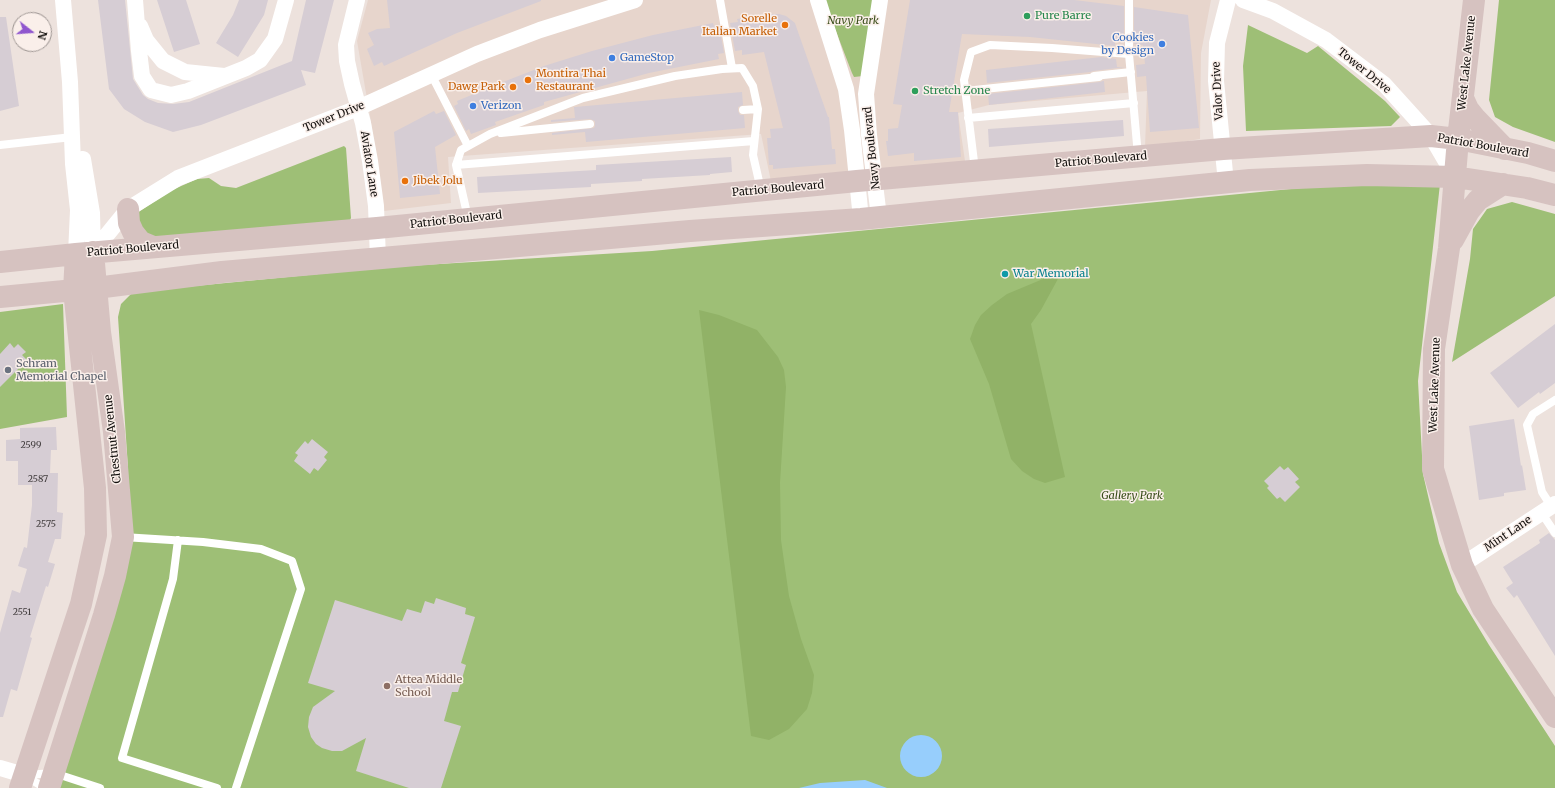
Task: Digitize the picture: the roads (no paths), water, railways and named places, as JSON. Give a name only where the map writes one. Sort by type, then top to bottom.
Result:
[{"type":"main road","name":"West Lake Avenue","points":[[1474,0],[1458,139],[1449,248],[1434,349],[1433,469],[1462,566],[1483,609],[1555,717]]},
{"type":"main road","points":[[1463,98],[1468,109],[1476,119],[1505,148]]},
{"type":"main road","name":"Patriot Boulevard","points":[[0,262],[1223,149],[1432,136],[1458,139],[1505,148],[1555,161]]},
{"type":"main road","points":[[0,297],[96,288],[222,272],[690,231],[870,218],[1226,183],[1367,175],[1455,177],[1527,188],[1555,195]]},
{"type":"main road","points":[[1449,248],[1469,211],[1478,200],[1503,184]]},
{"type":"main road","points":[[128,208],[129,223],[133,232],[141,242],[153,247]]},
{"type":"main road","name":"Chestnut Avenue","points":[[50,783],[106,608],[115,576],[123,536],[114,432],[96,288],[85,253]]},
{"type":"main road","name":"Chestnut Avenue","points":[[22,782],[81,604],[96,534],[95,488],[74,290],[85,253]]},
{"type":"street","name":"Chestnut Avenue","points":[[63,0],[78,210],[85,253]]},
{"type":"street","points":[[135,0],[142,76],[151,90],[171,95],[188,92],[260,60],[275,39],[286,0]]},
{"type":"street","name":"Aviator Lane","points":[[357,0],[346,45],[347,61],[363,123],[370,162],[376,206],[378,259]]},
{"type":"street","name":"Tower Drive","points":[[85,253],[128,208],[178,178],[358,108],[477,54],[540,30],[636,0]]},
{"type":"street","name":"Navy Boulevard","points":[[818,0],[845,86],[852,130],[866,181]]},
{"type":"street","name":"Navy Boulevard","points":[[870,218],[866,181],[866,94],[880,0]]},
{"type":"street","name":"Valor Drive","points":[[1226,183],[1216,81],[1217,43],[1228,0]]},
{"type":"street","name":"Tower Drive","points":[[1243,0],[1273,11],[1326,40],[1384,84],[1432,136],[1455,177]]},
{"type":"street","points":[[137,18],[146,40],[163,61],[185,72],[226,76]]},
{"type":"street","points":[[845,86],[868,80]]},
{"type":"street","name":"Chestnut Avenue","points":[[70,82],[92,213],[85,253]]},
{"type":"street","name":"Mint Lane","points":[[1462,566],[1549,508]]},
{"type":"street","points":[[0,768],[22,782]]},
{"type":"lane","points":[[720,0],[732,68]]},
{"type":"lane","points":[[1129,0],[1130,72],[1138,157]]},
{"type":"lane","points":[[976,172],[964,80],[970,52],[990,45],[1129,54]]},
{"type":"lane","points":[[468,219],[456,164],[461,150],[490,134],[583,98],[675,76],[732,68],[742,68],[753,86],[758,109],[753,155],[761,191]]},
{"type":"lane","points":[[998,86],[1130,72]]},
{"type":"lane","points":[[431,74],[468,146]]},
{"type":"lane","points":[[965,91],[1099,77]]},
{"type":"lane","points":[[968,118],[1134,103]]},
{"type":"lane","points":[[743,110],[758,109]]},
{"type":"lane","points":[[490,134],[590,124]]},
{"type":"lane","points":[[0,145],[72,137]]},
{"type":"lane","points":[[456,164],[754,140]]},
{"type":"lane","points":[[1555,400],[1533,414],[1526,425],[1542,492],[1549,508],[1555,533]]},
{"type":"lane","points":[[123,536],[261,549],[292,561],[301,589],[236,788]]},
{"type":"lane","points":[[178,540],[173,579],[159,635],[122,758],[217,788]]},
{"type":"lane","points":[[22,782],[50,783]]},
{"type":"lane","points":[[22,782],[100,788]]},
{"type":"water","points":[[921,735],[936,741],[942,756],[936,771],[921,777],[906,771],[900,756],[906,741]]},
{"type":"water","points":[[865,780],[887,788],[799,788],[820,783]]},
{"type":"place","name":"Pure Barre","points":[[1027,16]]},
{"type":"place","name":"Sorelle Italian Market","points":[[785,25]]},
{"type":"place","name":"Cookies by Design","points":[[1162,44]]},
{"type":"place","name":"GameStop","points":[[612,58]]},
{"type":"place","name":"Montira Thai Restaurant","points":[[528,80]]},
{"type":"place","name":"Dawg Park","points":[[513,87]]},
{"type":"place","name":"Stretch Zone","points":[[915,91]]},
{"type":"place","name":"Verizon","points":[[473,106]]},
{"type":"place","name":"Jibek Jolu","points":[[405,181]]},
{"type":"place","name":"War Memorial","points":[[1005,274]]},
{"type":"place","name":"Schram Memorial Chapel","points":[[8,370]]},
{"type":"place","name":"Attea Middle School","points":[[387,686]]},
{"type":"park label","name":"Navy Park","points":[[853,21]]},
{"type":"park label","name":"Gallery Park","points":[[1132,496]]}]
